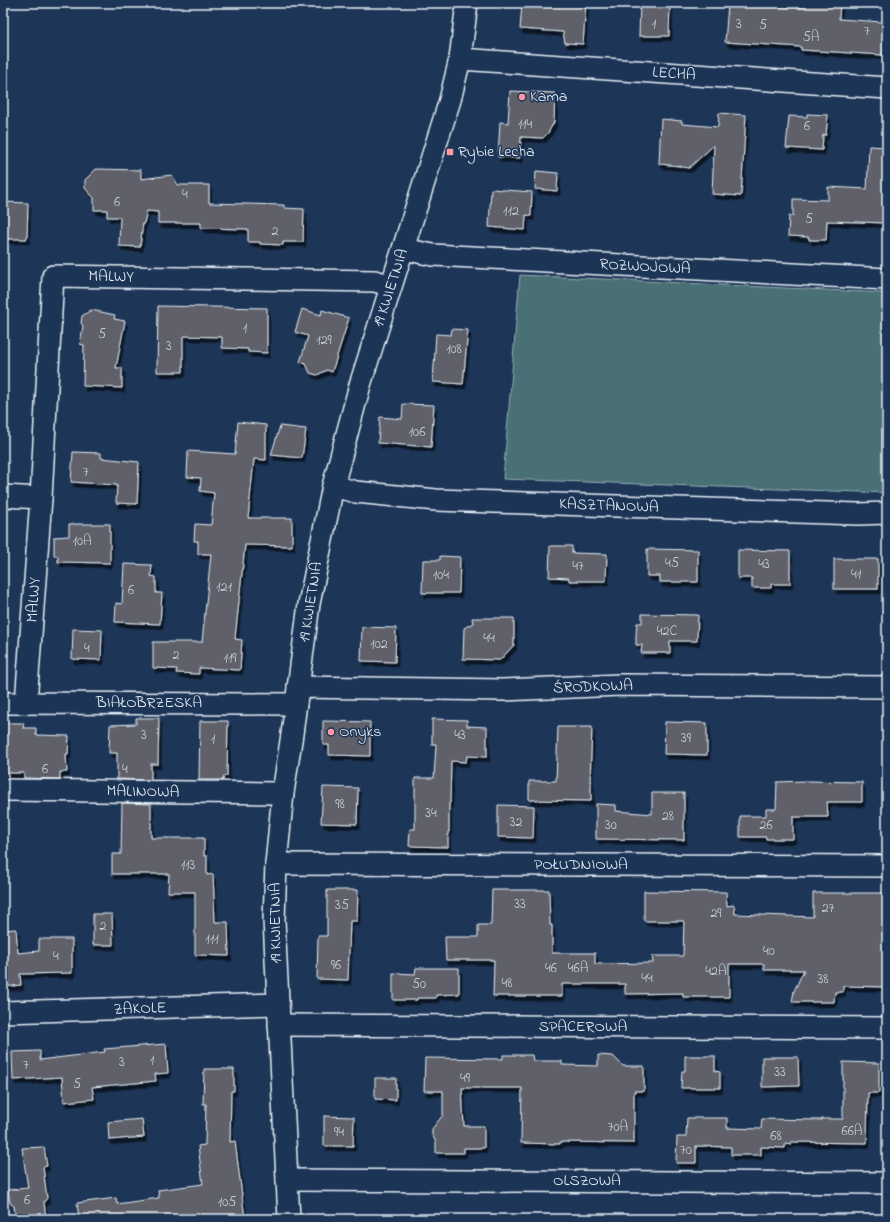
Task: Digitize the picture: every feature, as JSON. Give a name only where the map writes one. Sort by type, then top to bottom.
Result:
[{"type":"street","name":"19 KWIETNIA","points":[[289,1219],[274,920],[276,864],[283,793],[309,604],[333,486],[360,385],[450,100],[460,59],[467,3]]},
{"type":"street","name":"LECHA","points":[[460,59],[887,88]]},
{"type":"street","name":"ROZWOJOWA","points":[[403,249],[418,253],[440,255],[887,279]]},
{"type":"street","name":"MALWY","points":[[26,703],[41,498],[52,276],[375,281],[391,286]]},
{"type":"street","name":"KASZTANOWA","points":[[333,486],[356,492],[436,500],[850,514],[887,513]]},
{"type":"street","points":[[3,496],[41,498]]},
{"type":"street","name":"ŚRODKOWA","points":[[297,695],[503,690],[620,685],[887,687]]},
{"type":"street","name":"BIAŁOBRZESKA","points":[[3,703],[297,695]]},
{"type":"street","name":"MALINOWA","points":[[3,790],[283,793]]},
{"type":"street","name":"POŁUDNIOWA","points":[[276,864],[887,866]]},
{"type":"street","name":"ZAKOLE","points":[[3,1012],[278,1004]]},
{"type":"street","name":"SPACEROWA","points":[[279,1026],[887,1028]]},
{"type":"street","name":"OLSZOWA","points":[[287,1180],[887,1182]]},
{"type":"green space","points":[[520,275],[887,293],[887,493],[503,479]]},
{"type":"building","points":[[522,3],[586,3],[583,44],[565,43],[563,32],[520,29]]},
{"type":"building","points":[[640,3],[670,3],[669,36],[639,36]]},
{"type":"building","points":[[804,3],[840,3],[839,19],[885,23],[883,55],[801,50],[801,47],[725,42],[728,4],[804,8]]},
{"type":"building","points":[[510,91],[555,93],[554,122],[548,133],[543,138],[521,137],[520,158],[498,157],[500,122],[508,123]]},
{"type":"building","points":[[719,113],[746,115],[741,196],[712,194],[714,145],[689,168],[659,164],[661,119],[682,121],[682,124],[718,127]]},
{"type":"building","points":[[807,114],[828,115],[826,135],[823,135],[822,150],[786,148],[789,116],[807,117]]},
{"type":"building","points":[[869,146],[887,147],[887,223],[827,221],[826,240],[809,240],[809,237],[788,236],[789,216],[793,216],[793,199],[828,200],[828,187],[867,189]]},
{"type":"building","points":[[96,169],[141,170],[141,179],[172,175],[178,185],[209,185],[209,203],[284,205],[284,208],[304,209],[303,242],[283,242],[283,245],[248,242],[248,229],[201,228],[201,223],[158,223],[158,212],[147,211],[143,223],[140,247],[119,246],[120,217],[107,217],[107,210],[94,210],[94,198],[85,188],[85,180]]},
{"type":"building","points":[[536,171],[558,173],[557,191],[535,189]]},
{"type":"building","points":[[491,189],[532,192],[531,216],[526,215],[525,230],[489,227]]},
{"type":"building","points":[[3,202],[28,203],[27,239],[3,239]]},
{"type":"building","points":[[158,306],[267,308],[267,353],[248,352],[248,349],[222,348],[222,337],[183,336],[183,372],[157,372]]},
{"type":"building","points":[[302,309],[321,315],[322,310],[349,318],[332,372],[327,370],[317,375],[310,373],[306,364],[300,362],[308,336],[295,332]]},
{"type":"building","points":[[91,310],[115,315],[114,319],[125,321],[116,368],[122,368],[122,388],[83,386],[84,345],[80,344],[83,326],[81,323],[82,316]]},
{"type":"building","points":[[452,329],[468,330],[463,384],[433,382],[436,334],[451,335]]},
{"type":"building","points":[[403,404],[434,405],[431,447],[378,443],[380,417],[402,419]]},
{"type":"building","points":[[238,422],[266,425],[266,460],[254,459],[248,518],[292,518],[292,546],[245,545],[235,639],[242,640],[240,670],[199,668],[199,674],[176,673],[177,669],[153,668],[153,642],[202,642],[211,554],[198,554],[198,541],[194,541],[195,524],[211,525],[214,493],[200,491],[201,478],[187,477],[188,451],[235,454]]},
{"type":"building","points":[[280,426],[306,429],[302,458],[271,455]]},
{"type":"building","points":[[73,452],[101,453],[101,458],[139,462],[137,504],[116,503],[117,485],[71,482]]},
{"type":"building","points":[[69,524],[110,524],[110,563],[58,562],[58,556],[54,556],[54,537],[69,536]]},
{"type":"building","points":[[550,546],[572,546],[572,553],[607,554],[606,581],[569,581],[569,578],[549,577]]},
{"type":"building","points":[[647,549],[698,550],[698,582],[660,582],[660,576],[647,576]]},
{"type":"building","points":[[738,550],[790,551],[790,584],[771,584],[771,588],[752,588],[752,578],[738,578]]},
{"type":"building","points":[[440,556],[460,557],[459,593],[422,593],[423,560],[440,560]]},
{"type":"building","points":[[834,559],[878,559],[878,589],[834,589]]},
{"type":"building","points":[[124,564],[152,565],[151,576],[156,577],[156,593],[162,593],[160,624],[115,622],[116,603],[122,604]]},
{"type":"building","points":[[642,614],[698,615],[697,641],[670,641],[670,653],[641,653],[642,645],[636,645],[636,635],[637,623],[642,623]]},
{"type":"building","points":[[472,618],[514,618],[514,645],[500,660],[463,659],[464,628],[473,623]]},
{"type":"building","points":[[362,627],[396,628],[395,662],[361,661]]},
{"type":"building","points":[[73,629],[102,630],[101,660],[72,659]]},
{"type":"building","points":[[136,718],[159,718],[158,764],[151,764],[151,780],[117,779],[117,753],[109,753],[110,725],[136,724]]},
{"type":"building","points":[[432,719],[467,720],[467,726],[487,727],[487,757],[467,756],[466,762],[451,761],[448,847],[409,846],[410,829],[415,829],[415,778],[434,778],[436,744],[432,744]]},
{"type":"building","points":[[200,721],[228,721],[227,776],[224,776],[223,780],[199,780]]},
{"type":"building","points":[[323,721],[370,722],[370,756],[329,755],[329,745],[323,745]]},
{"type":"building","points":[[665,722],[707,723],[707,755],[664,754]]},
{"type":"building","points":[[3,723],[24,723],[23,728],[36,728],[36,735],[69,736],[68,754],[66,754],[67,772],[60,772],[60,779],[24,778],[24,773],[3,773]]},
{"type":"building","points":[[558,727],[592,727],[590,782],[591,801],[529,800],[529,781],[556,781]]},
{"type":"building","points":[[777,782],[862,782],[862,802],[827,802],[828,817],[793,817],[793,839],[740,837],[740,816],[766,816],[766,809],[776,809]]},
{"type":"building","points":[[323,787],[358,788],[357,824],[321,823]]},
{"type":"building","points":[[652,793],[684,793],[684,840],[596,839],[596,804],[616,805],[616,811],[652,814]]},
{"type":"building","points":[[122,803],[151,804],[151,838],[204,838],[204,856],[207,856],[207,875],[213,874],[215,922],[228,922],[229,956],[195,955],[195,892],[168,892],[169,874],[112,874],[112,854],[121,854]]},
{"type":"building","points":[[498,805],[534,806],[533,838],[498,837]]},
{"type":"building","points":[[327,890],[358,890],[357,921],[350,921],[348,980],[317,979],[318,936],[327,936]]},
{"type":"building","points":[[492,890],[549,890],[550,925],[552,925],[552,953],[595,953],[595,964],[653,963],[652,956],[683,956],[684,921],[644,921],[644,891],[726,892],[727,906],[734,905],[735,914],[813,917],[813,893],[887,893],[887,987],[843,986],[843,992],[835,992],[834,1002],[792,1002],[794,991],[804,970],[764,970],[764,964],[729,964],[729,997],[683,997],[683,993],[625,994],[625,984],[562,984],[562,996],[493,996],[494,960],[446,960],[445,937],[478,937],[478,925],[491,925]]},
{"type":"building","points":[[93,914],[112,914],[113,945],[93,945]]},
{"type":"building","points":[[16,929],[18,953],[39,951],[39,939],[72,939],[72,973],[20,974],[21,985],[3,987],[3,930]]},
{"type":"building","points":[[416,968],[459,968],[459,994],[436,995],[436,998],[417,998],[417,1000],[393,1000],[393,973],[415,974]]},
{"type":"building","points":[[166,1044],[168,1073],[155,1074],[156,1081],[92,1087],[94,1099],[64,1102],[62,1077],[13,1080],[12,1052],[40,1051],[40,1060],[105,1052],[104,1049]]},
{"type":"building","points":[[503,1055],[532,1055],[533,1061],[562,1061],[562,1065],[598,1066],[598,1055],[613,1056],[623,1066],[644,1066],[644,1091],[634,1091],[634,1143],[521,1143],[522,1088],[462,1088],[464,1126],[484,1126],[484,1148],[464,1148],[464,1153],[436,1153],[436,1142],[432,1135],[432,1129],[443,1115],[443,1091],[424,1091],[425,1058],[503,1059]]},
{"type":"building","points":[[685,1056],[715,1056],[715,1071],[720,1072],[720,1088],[681,1088],[682,1071],[685,1071]]},
{"type":"building","points":[[762,1057],[798,1057],[799,1086],[762,1087]]},
{"type":"building","points":[[843,1062],[879,1063],[879,1093],[868,1093],[867,1143],[791,1142],[791,1144],[785,1143],[785,1148],[761,1147],[761,1155],[731,1155],[731,1147],[696,1146],[696,1163],[676,1163],[677,1137],[686,1137],[687,1118],[727,1118],[727,1128],[761,1129],[762,1119],[843,1119]]},
{"type":"building","points":[[204,1069],[234,1069],[234,1091],[231,1091],[230,1142],[235,1141],[245,1219],[79,1219],[77,1203],[116,1198],[117,1204],[159,1198],[158,1190],[203,1184],[198,1146],[205,1145],[206,1104],[203,1104]]},
{"type":"building","points":[[375,1078],[396,1078],[396,1100],[375,1099]]},
{"type":"building","points":[[324,1116],[354,1117],[353,1146],[324,1146]]},
{"type":"building","points":[[142,1119],[144,1137],[109,1140],[108,1122]]},
{"type":"building","points":[[44,1147],[47,1166],[43,1167],[47,1198],[44,1202],[46,1219],[16,1219],[14,1206],[10,1203],[8,1190],[28,1188],[22,1148]]},
{"type":"place","name":"Kama","points":[[522,97]]},
{"type":"place","name":"Rybie Lecha","points":[[450,152]]},
{"type":"place","name":"Onyks","points":[[331,732]]}]
